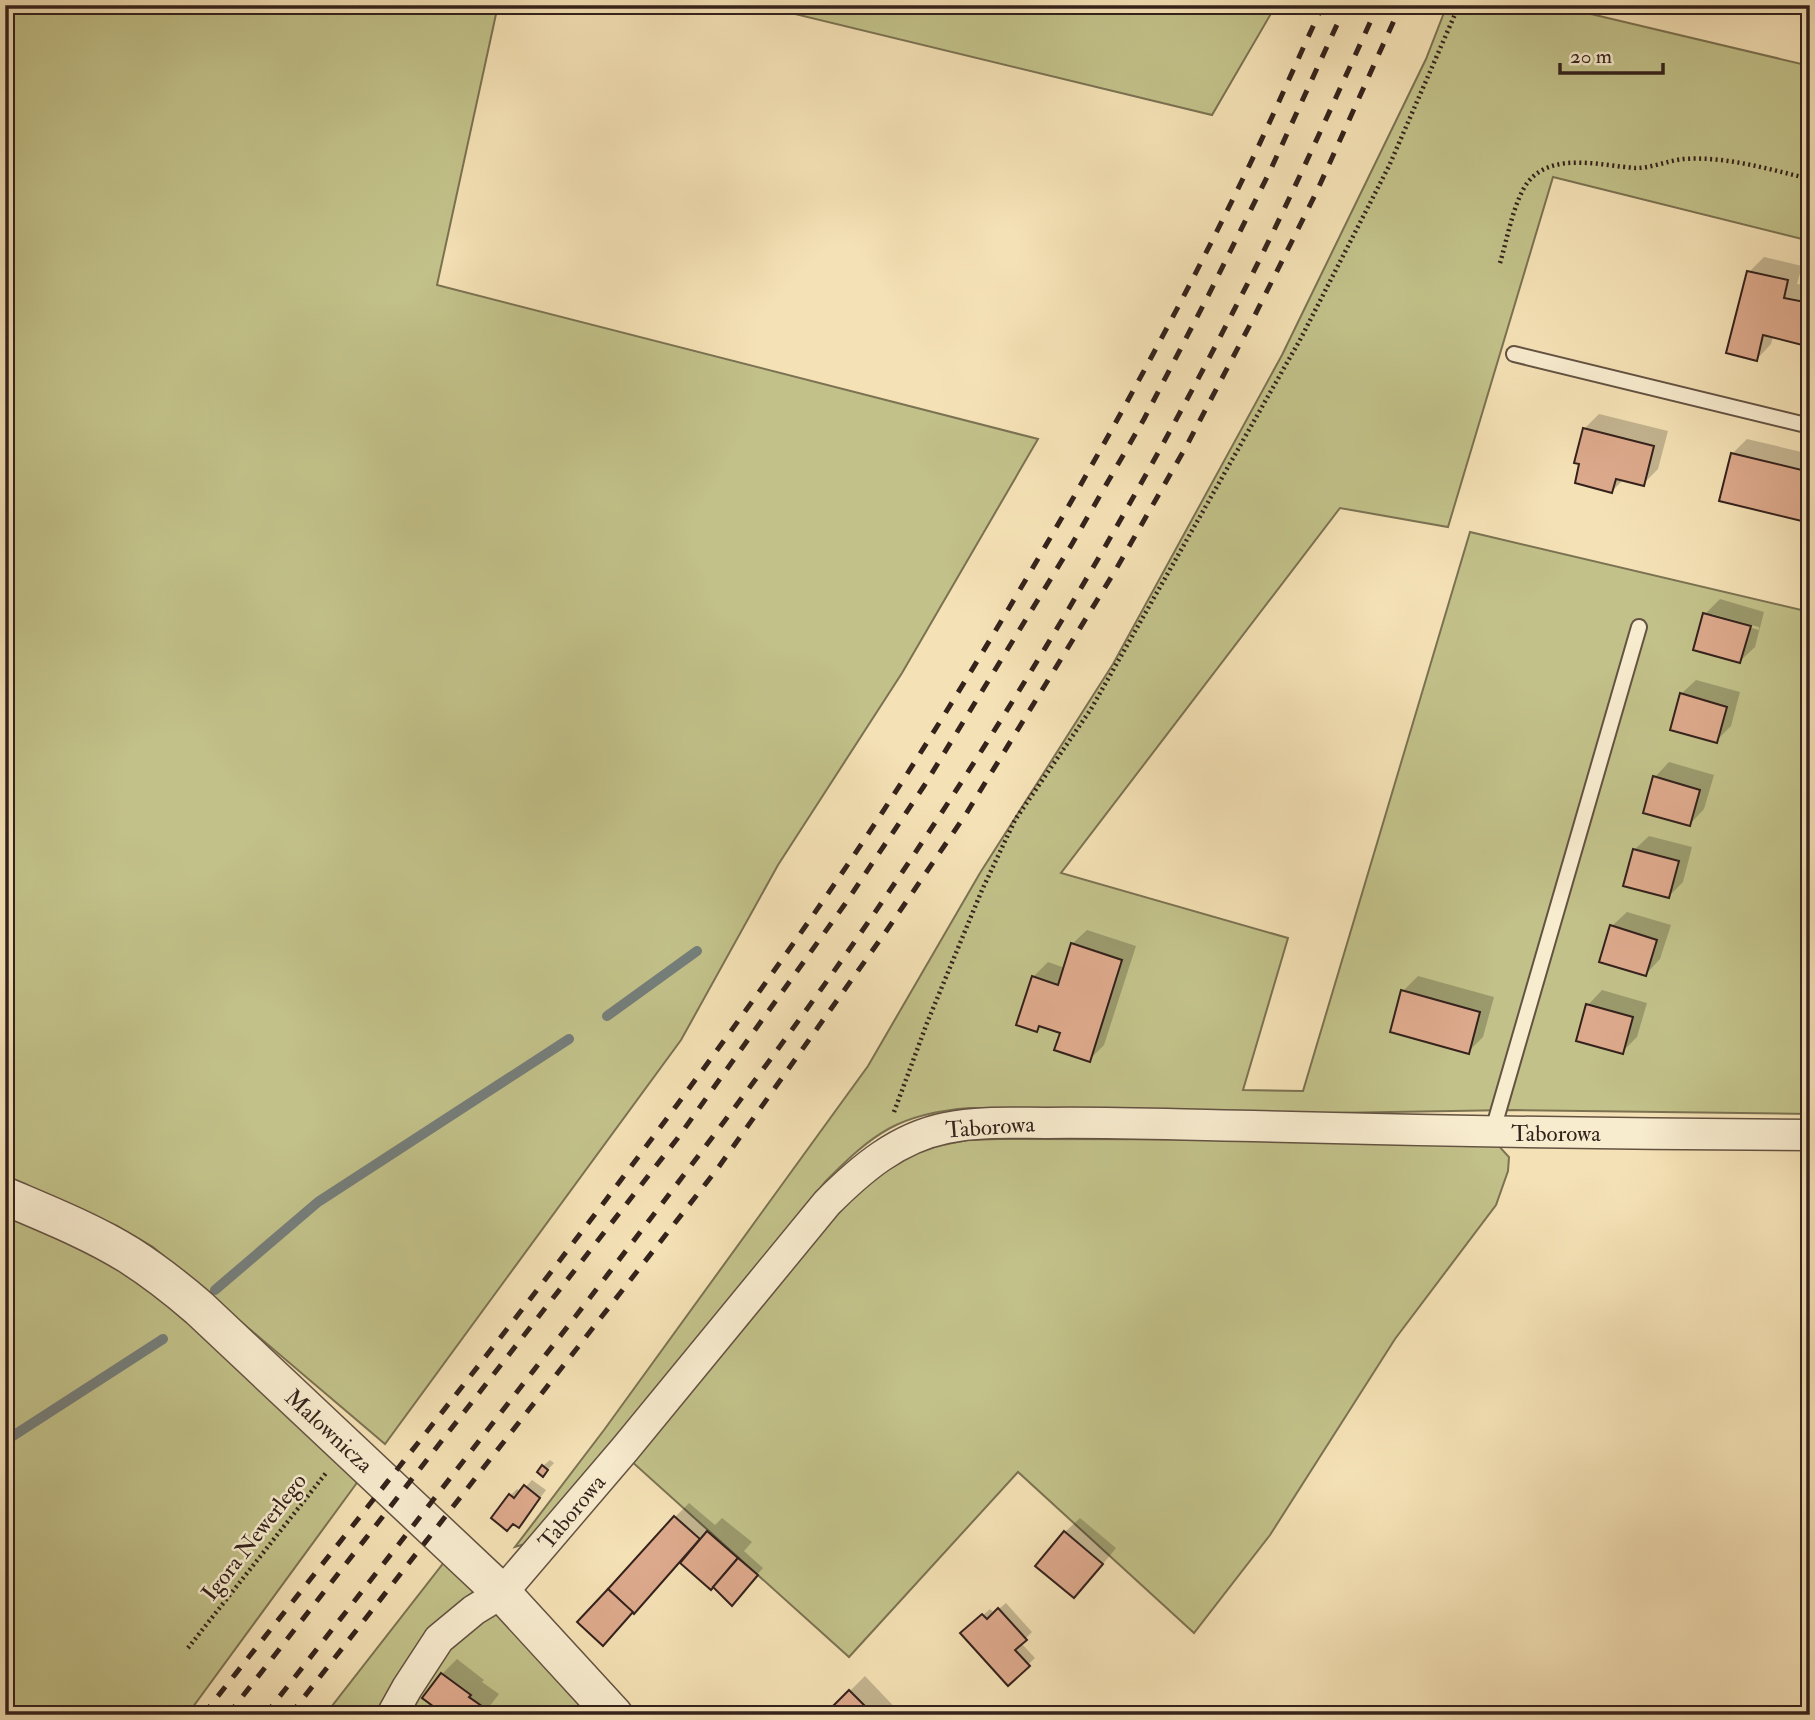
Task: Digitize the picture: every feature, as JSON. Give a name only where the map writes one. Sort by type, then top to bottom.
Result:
[{"type":"street","name":"Taborowa","points":[[392,1715],[439,1639],[474,1609],[502,1593],[625,1449],[827,1203],[877,1158],[921,1134],[976,1123],[1096,1122],[1492,1132],[1810,1135]]},
{"type":"street","name":"Malownicza","points":[[5,1196],[107,1242],[154,1272],[199,1308],[502,1593],[604,1712]]},
{"type":"lane","points":[[1514,355],[1810,426]]},
{"type":"lane","points":[[1492,1132],[1639,626]]},
{"type":"path","points":[[877,1158],[927,1023],[982,890],[1015,820],[1091,709],[1301,338],[1389,166],[1459,5]]},
{"type":"path","points":[[1500,263],[1519,197],[1529,181],[1556,165],[1580,163],[1639,168],[1682,159],[1723,159],[1810,179]]},
{"type":"path","name":"Igora Newerlego","points":[[188,1648],[346,1448]]},
{"type":"shaded area","points":[[5,5],[498,5],[437,285],[1038,439],[902,673],[778,865],[681,1040],[385,1444],[153,1247],[117,1226],[5,1178]]},
{"type":"shaded area","points":[[758,5],[1276,5],[1212,115]]},
{"type":"shaded area","points":[[1447,5],[1553,5],[1810,66],[1810,241],[1553,177],[1448,527],[1340,508],[1061,873],[1288,938],[1243,1090],[1303,1091],[1470,532],[1810,612],[1810,1114],[1513,1110],[1154,1113],[970,1108],[906,1121],[889,1128],[858,1150],[825,1182],[655,1394],[525,1544],[515,1547],[604,1430],[868,1066],[980,873],[1113,664],[1282,355],[1426,59]]},
{"type":"shaded area","points":[[968,1140],[1489,1140],[1497,1144],[1509,1157],[1508,1171],[1496,1205],[1395,1339],[1270,1535],[1194,1633],[1018,1472],[849,1657],[630,1460],[803,1248],[881,1169],[920,1151],[942,1145]]},
{"type":"shaded area","points":[[5,1214],[65,1239],[150,1287],[359,1480],[187,1715],[5,1715]]},
{"type":"shaded area","points":[[445,1561],[475,1591],[439,1622],[377,1715],[325,1715]]},
{"type":"shaded area","points":[[492,1609],[593,1715],[403,1715],[453,1642]]},
{"type":"building","points":[[1791,5],[1810,5],[1810,16],[1789,11]]},
{"type":"building","points":[[1747,271],[1788,280],[1784,298],[1810,303],[1806,320],[1810,322],[1810,347],[1763,335],[1757,361],[1726,353]]},
{"type":"building","points":[[1583,428],[1654,446],[1644,486],[1616,479],[1612,493],[1575,483],[1579,464],[1574,463]]},
{"type":"building","points":[[1731,453],[1810,472],[1810,505],[1806,522],[1719,501]]},
{"type":"building","points":[[1703,613],[1751,626],[1740,663],[1693,650]]},
{"type":"building","points":[[1680,693],[1727,707],[1717,743],[1670,730]]},
{"type":"building","points":[[1653,776],[1700,790],[1690,826],[1643,813]]},
{"type":"building","points":[[1633,849],[1679,861],[1669,898],[1623,886]]},
{"type":"building","points":[[1610,925],[1657,940],[1646,976],[1599,962]]},
{"type":"building","points":[[1071,943],[1122,960],[1090,1062],[1054,1050],[1060,1033],[1039,1026],[1037,1032],[1016,1025],[1032,976],[1058,985]]},
{"type":"building","points":[[1401,990],[1480,1012],[1469,1054],[1390,1032]]},
{"type":"building","points":[[1586,1004],[1633,1017],[1623,1054],[1576,1041]]},
{"type":"building","points":[[542,1465],[548,1470],[543,1477],[537,1472]]},
{"type":"building","points":[[524,1485],[540,1498],[519,1528],[513,1524],[507,1531],[491,1518],[509,1494],[514,1498]]},
{"type":"building","points":[[674,1516],[700,1539],[634,1614],[608,1589]]},
{"type":"building","points":[[707,1531],[738,1558],[711,1590],[680,1563]]},
{"type":"building","points":[[1064,1531],[1103,1564],[1074,1598],[1035,1566]]},
{"type":"building","points":[[738,1558],[758,1575],[732,1606],[713,1587]]},
{"type":"building","points":[[608,1589],[633,1612],[603,1646],[577,1622]]},
{"type":"building","points":[[998,1608],[1027,1640],[1015,1650],[1030,1666],[1008,1686],[960,1633],[982,1614],[987,1619]]},
{"type":"building","points":[[441,1673],[486,1709],[482,1715],[445,1715],[422,1698]]},
{"type":"building","points":[[849,1690],[874,1715],[824,1715]]},
{"type":"waterway","points":[[607,1016],[697,951]]},
{"type":"waterway","points":[[215,1290],[318,1202],[569,1039]]},
{"type":"waterway","points":[[5,1441],[163,1339]]},
{"type":"railway","points":[[203,1715],[443,1412],[600,1208],[753,1000],[879,818],[1001,621],[1142,375],[1250,164],[1323,5]]},
{"type":"railway","points":[[228,1715],[677,1139],[845,904],[924,786],[1072,544],[1144,419],[1270,171],[1346,5]]},
{"type":"railway","points":[[265,1715],[725,1121],[798,1022],[919,847],[1061,622],[1192,390],[1271,236],[1378,5]]},
{"type":"railway","points":[[290,1715],[718,1168],[966,814],[1115,571],[1187,445],[1317,191],[1401,5]]}]
